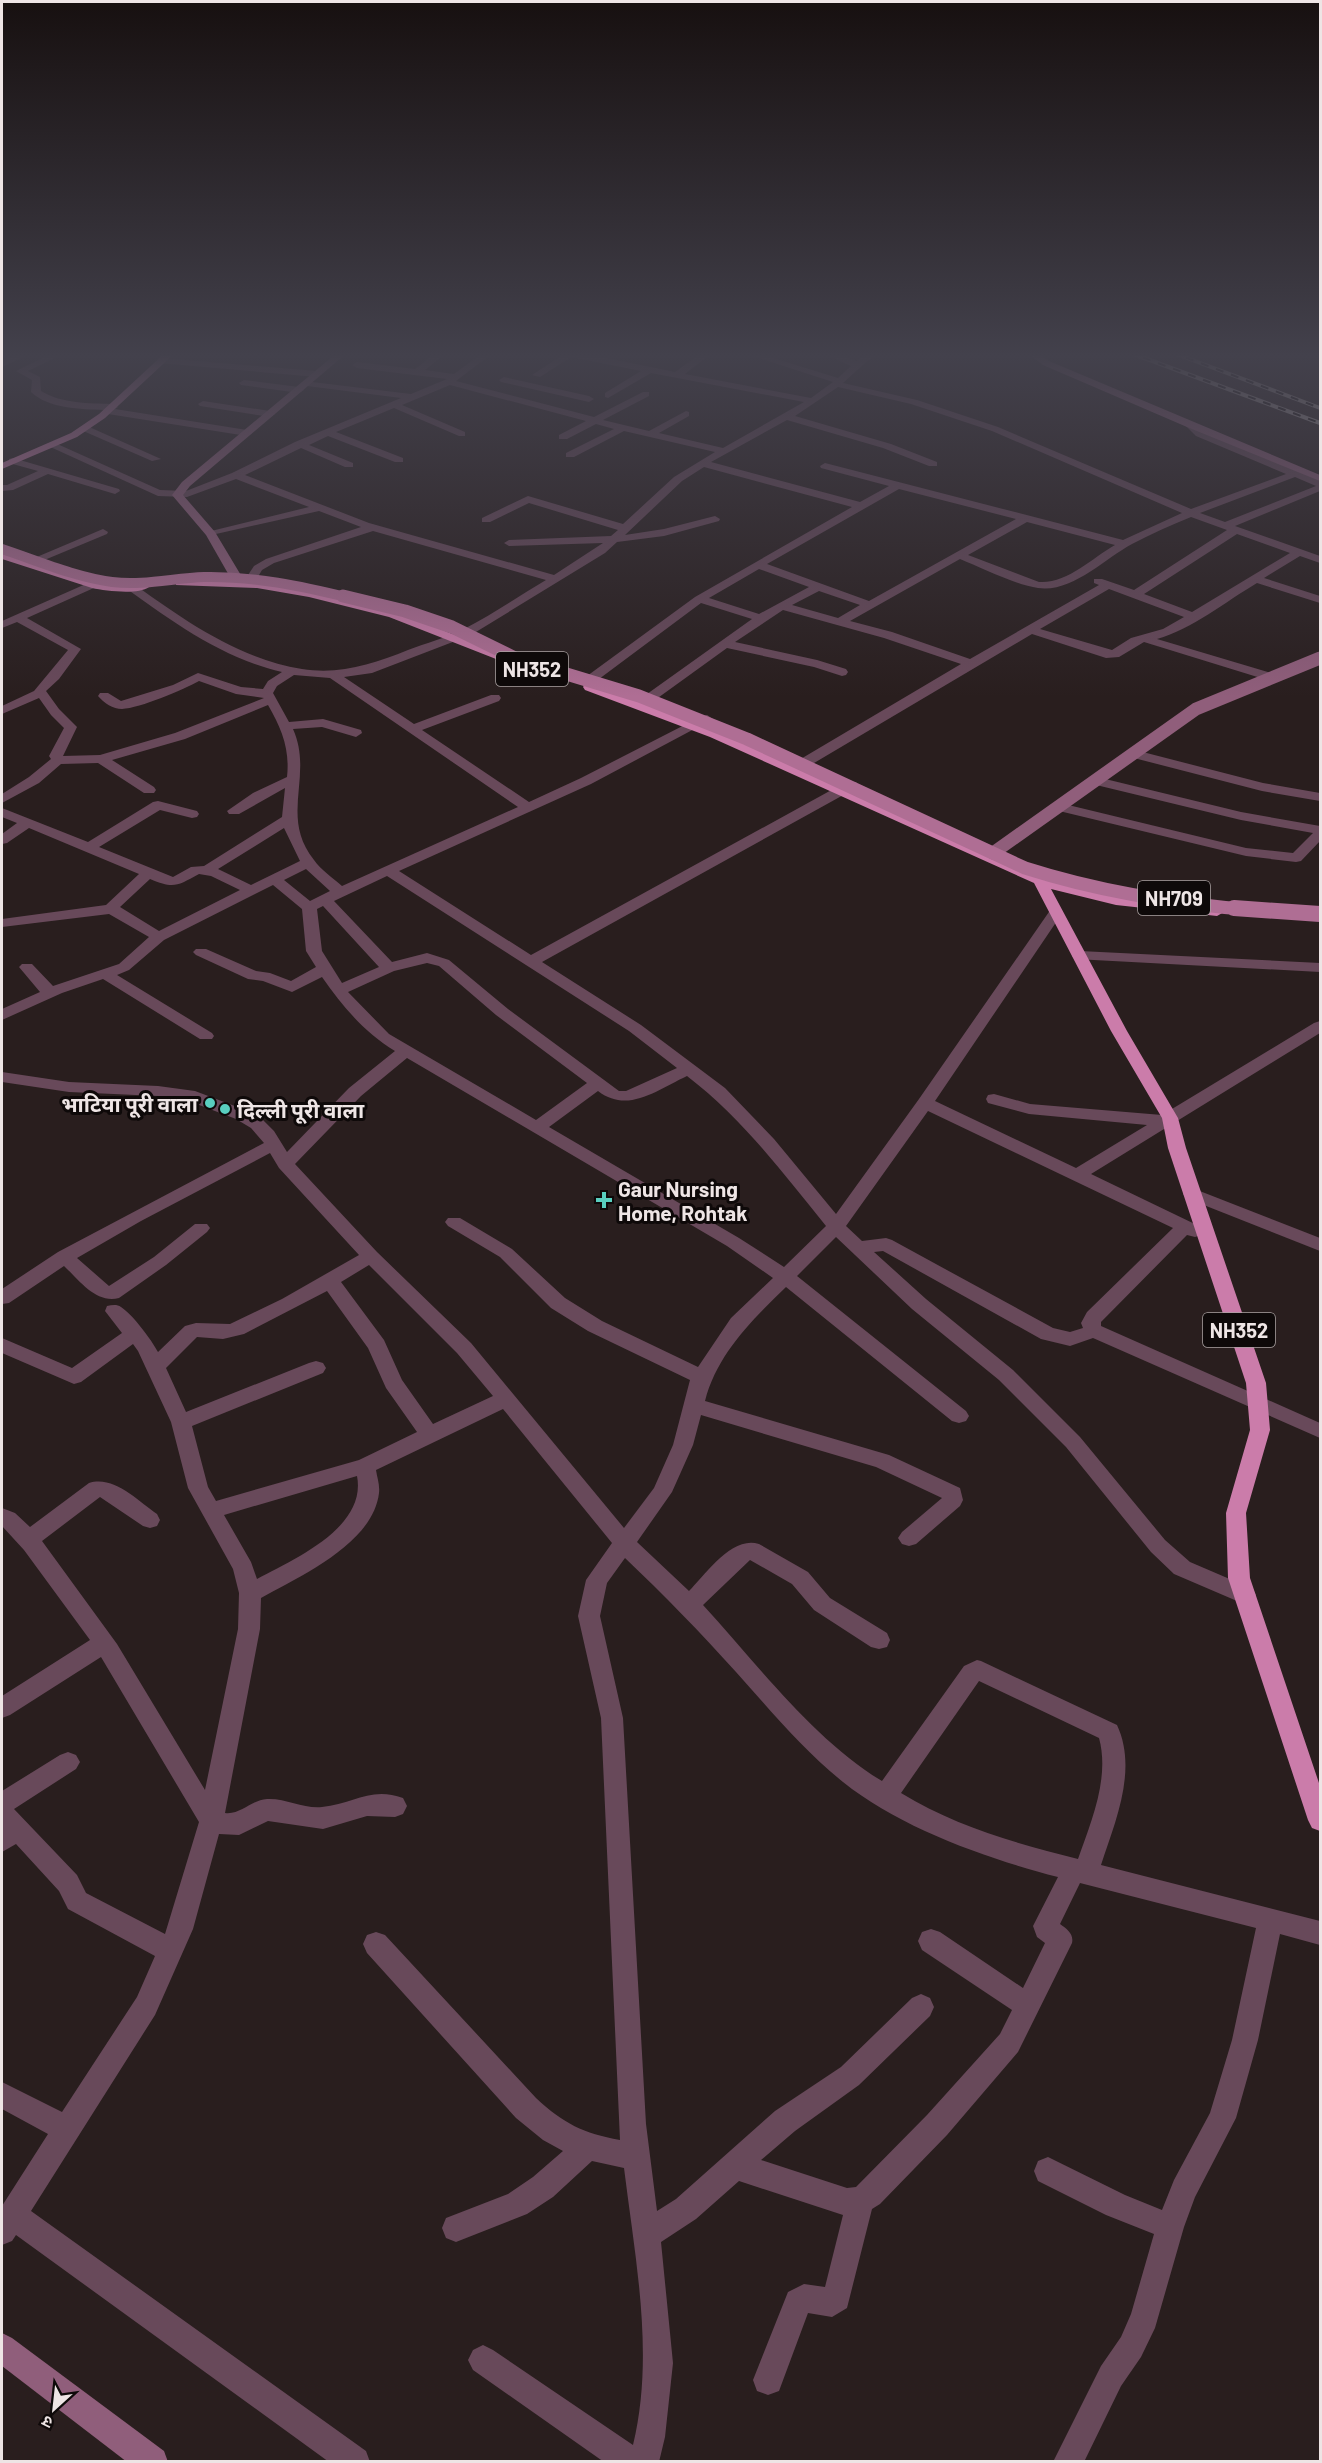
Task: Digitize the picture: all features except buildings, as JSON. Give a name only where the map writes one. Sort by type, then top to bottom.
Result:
[{"type":"highway","name":"NH352","points":[[2,548],[101,581],[128,585]]},
{"type":"highway","name":"NH352","points":[[2,555],[107,588],[128,585],[236,581],[252,578],[320,589],[403,608],[443,621],[505,649],[651,697],[707,719],[804,763],[845,788]]},
{"type":"highway","name":"NH352","points":[[236,581],[309,594],[393,614],[497,657],[640,704],[845,788],[1036,874],[1167,1120],[1256,1383],[1260,1430],[1236,1513],[1239,1578],[1320,1820]]},
{"type":"highway","name":"NH709","points":[[1036,874],[1077,880],[1149,896],[1320,908]]},
{"type":"highway","name":"NH709","points":[[1036,874],[1102,899],[1150,908],[1320,916]]},
{"type":"main road","points":[[2,548],[78,574],[112,582],[130,583],[203,577],[253,579],[302,586],[405,611],[452,627],[517,658],[639,696],[747,739],[992,854],[1058,880],[1126,896],[1320,916]]},
{"type":"street","points":[[36,467],[115,491]]},
{"type":"street","points":[[100,467],[158,493],[177,495],[201,490],[252,467]]},
{"type":"street","points":[[177,495],[179,490],[206,467]]},
{"type":"street","points":[[128,585],[211,640],[253,660],[291,672],[336,676],[368,670],[453,639],[556,579],[601,550],[656,497],[697,467]]},
{"type":"street","points":[[717,467],[861,506]]},
{"type":"street","points":[[828,467],[1124,544]]},
{"type":"street","points":[[1083,467],[1190,513],[1320,560]]},
{"type":"street","points":[[1277,467],[1320,486]]},
{"type":"street","points":[[1292,467],[1320,478]]},
{"type":"street","points":[[2,488],[9,488],[47,471]]},
{"type":"street","points":[[959,555],[1043,587],[1054,585],[1124,544],[1190,513],[1294,474]]},
{"type":"street","points":[[236,475],[374,527],[556,579]]},
{"type":"street","points":[[591,679],[699,599],[896,486]]},
{"type":"street","points":[[1135,595],[1230,528],[1320,486]]},
{"type":"street","points":[[177,495],[211,534],[236,581]]},
{"type":"street","points":[[486,520],[528,499],[624,528]]},
{"type":"street","points":[[211,534],[319,507]]},
{"type":"street","points":[[841,621],[1026,518]]},
{"type":"street","points":[[508,543],[611,540],[673,533],[715,519]]},
{"type":"street","points":[[252,578],[258,568],[270,561],[374,527]]},
{"type":"street","points":[[38,559],[103,532]]},
{"type":"street","points":[[1032,630],[1111,655],[1144,638],[1162,634],[1195,617],[1299,552]]},
{"type":"street","points":[[758,564],[870,605]]},
{"type":"street","points":[[1076,573],[1195,617]]},
{"type":"street","points":[[1257,579],[1320,600]]},
{"type":"street","points":[[2,625],[92,585]]},
{"type":"street","points":[[804,763],[1108,585]]},
{"type":"street","points":[[651,697],[761,618],[818,586]]},
{"type":"street","points":[[699,599],[761,618]]},
{"type":"street","points":[[781,606],[841,621],[972,664]]},
{"type":"street","points":[[18,618],[75,649],[55,676],[40,688],[40,693]]},
{"type":"street","points":[[1144,638],[1274,678]]},
{"type":"street","points":[[726,644],[817,664],[842,672]]},
{"type":"street","points":[[992,854],[1196,709],[1320,659]]},
{"type":"street","points":[[992,854],[1206,705],[1320,659]]},
{"type":"street","points":[[2,800],[34,780],[58,760],[101,759],[180,736],[268,697],[272,684],[291,672]]},
{"type":"street","points":[[336,676],[528,807]]},
{"type":"street","points":[[104,696],[115,704],[122,705],[171,690],[198,677],[240,691],[268,697],[286,726],[295,761],[290,819],[292,834],[308,863],[340,892]]},
{"type":"street","points":[[2,710],[40,693]]},
{"type":"street","points":[[40,693],[71,727],[56,756],[58,760]]},
{"type":"street","points":[[413,729],[495,698]]},
{"type":"street","points":[[309,907],[586,781],[707,719]]},
{"type":"street","points":[[286,726],[323,723],[356,733]]},
{"type":"street","points":[[1135,754],[1262,787],[1320,797]]},
{"type":"street","points":[[101,759],[148,790]]},
{"type":"street","points":[[234,812],[258,796],[293,779]]},
{"type":"street","points":[[1097,781],[1241,816],[1320,832]]},
{"type":"street","points":[[530,962],[845,788]]},
{"type":"street","points":[[90,848],[158,805],[192,814]]},
{"type":"street","points":[[1060,807],[1236,850],[1288,858],[1296,858],[1320,832]]},
{"type":"street","points":[[2,812],[174,882],[196,870],[207,870],[250,890]]},
{"type":"street","points":[[207,870],[290,819]]},
{"type":"street","points":[[2,840],[27,822]]},
{"type":"street","points":[[2,1015],[50,993],[132,962],[159,937],[308,863]]},
{"type":"street","points":[[388,870],[635,1028],[719,1092],[768,1143],[836,1227],[919,1304],[1014,1383],[1072,1442],[1158,1546],[1182,1568],[1245,1595]]},
{"type":"street","points":[[110,909],[148,873]]},
{"type":"street","points":[[274,879],[309,907],[314,951],[361,1016],[383,1036],[406,1052],[733,1242],[784,1276],[959,1416]]},
{"type":"street","points":[[324,899],[389,968]]},
{"type":"street","points":[[2,922],[110,909],[119,912],[159,937]]},
{"type":"street","points":[[644,2462],[650,2437],[658,2363],[646,2235],[632,2124],[612,1718],[589,1616],[597,1580],[662,1492],[683,1445],[701,1377],[738,1323],[836,1227],[925,1103],[1056,912]]},
{"type":"street","points":[[201,952],[253,976],[265,976],[292,987],[325,969]]},
{"type":"street","points":[[1080,956],[1320,968]]},
{"type":"street","points":[[340,990],[389,968],[427,958],[444,963],[502,1012],[614,1095],[626,1097],[688,1069]]},
{"type":"street","points":[[27,967],[50,993]]},
{"type":"street","points":[[105,974],[206,1036]]},
{"type":"street","points":[[1077,1175],[1320,1026]]},
{"type":"street","points":[[2,1298],[64,1256],[127,1219],[279,1154],[406,1052]]},
{"type":"street","points":[[2,1077],[69,1088],[158,1091],[189,1095],[242,1115],[268,1135],[279,1154],[371,1256],[449,1333],[507,1398],[625,1544],[689,1605],[809,1737],[853,1776],[921,1818],[1013,1854],[1320,1933]]},
{"type":"street","points":[[538,1128],[598,1083]]},
{"type":"street","points":[[994,1099],[1029,1109],[1167,1120]]},
{"type":"street","points":[[925,1103],[1207,1237]]},
{"type":"street","points":[[1192,1194],[1320,1245]]},
{"type":"street","points":[[454,1222],[518,1262],[548,1293],[595,1326],[701,1377]]},
{"type":"street","points":[[1185,1226],[1094,1317],[1090,1323],[1094,1331],[1320,1431]]},
{"type":"street","points":[[64,1256],[105,1292],[112,1293],[160,1261],[201,1228]]},
{"type":"street","points":[[858,1248],[886,1244],[1048,1334],[1070,1339],[1094,1331]]},
{"type":"street","points":[[156,1367],[190,1331],[225,1333],[236,1329],[371,1256]]},
{"type":"street","points":[[329,1280],[377,1345],[393,1383],[430,1435]]},
{"type":"street","points":[[114,1311],[146,1347],[181,1422],[198,1488],[243,1568],[250,1593],[249,1629],[211,1821],[180,1929],[146,2006],[7,2223],[355,2462]]},
{"type":"street","points":[[2,1344],[74,1377],[135,1333]]},
{"type":"street","points":[[181,1422],[316,1368]]},
{"type":"street","points":[[211,1511],[365,1466],[507,1398]]},
{"type":"street","points":[[694,1405],[882,1461],[953,1494],[953,1500],[909,1538]]},
{"type":"street","points":[[250,1593],[339,1541],[354,1525],[369,1492],[365,1466]]},
{"type":"street","points":[[28,1540],[96,1488],[108,1490],[150,1520]]},
{"type":"street","points":[[2,1516],[8,1519],[28,1540],[65,1585],[211,1821],[230,1825],[241,1824],[259,1811],[266,1809],[303,1818],[322,1818],[375,1802],[396,1806]]},
{"type":"street","points":[[689,1605],[739,1555],[751,1550],[800,1578],[822,1604],[879,1640]]},
{"type":"street","points":[[2,1708],[103,1644]]},
{"type":"street","points":[[736,2166],[847,2202],[860,2200],[870,2194],[994,2061],[1009,2043],[1059,1943],[1058,1936],[1046,1929],[1046,1926],[1080,1871],[1111,1798],[1112,1739],[1109,1732],[977,1670],[972,1673],[885,1796]]},
{"type":"street","points":[[2,1804],[68,1762]]},
{"type":"street","points":[[6,1828],[68,1883],[77,1901],[171,1950]]},
{"type":"street","points":[[1068,2462],[1111,2376],[1131,2347],[1145,2318],[1170,2227],[1184,2190],[1222,2118],[1245,2040],[1270,1920]]},
{"type":"street","points":[[931,1941],[1028,2006]]},
{"type":"street","points":[[376,1944],[526,2108],[565,2140],[586,2148],[636,2156]]},
{"type":"street","points":[[646,2235],[686,2209],[785,2121],[850,2076],[921,2007]]},
{"type":"street","points":[[2,2095],[68,2129]]},
{"type":"street","points":[[456,2228],[517,2204],[543,2187],[586,2148]]},
{"type":"street","points":[[1048,2171],[1116,2205],[1170,2227]]},
{"type":"street","points":[[768,2380],[798,2302],[804,2298],[831,2303],[837,2298],[860,2200]]},
{"type":"street","points":[[2,2348],[153,2462]]},
{"type":"street","points":[[483,2360],[631,2462]]},
{"type":"place","name":"भाटिया पूरी वाला","points":[[210,1103]]},
{"type":"place","name":"दिल्ली पूरी वाला","points":[[225,1109]]},
{"type":"place","name":"Gaur Nursing Home, Rohtak","points":[[604,1200]]}]
